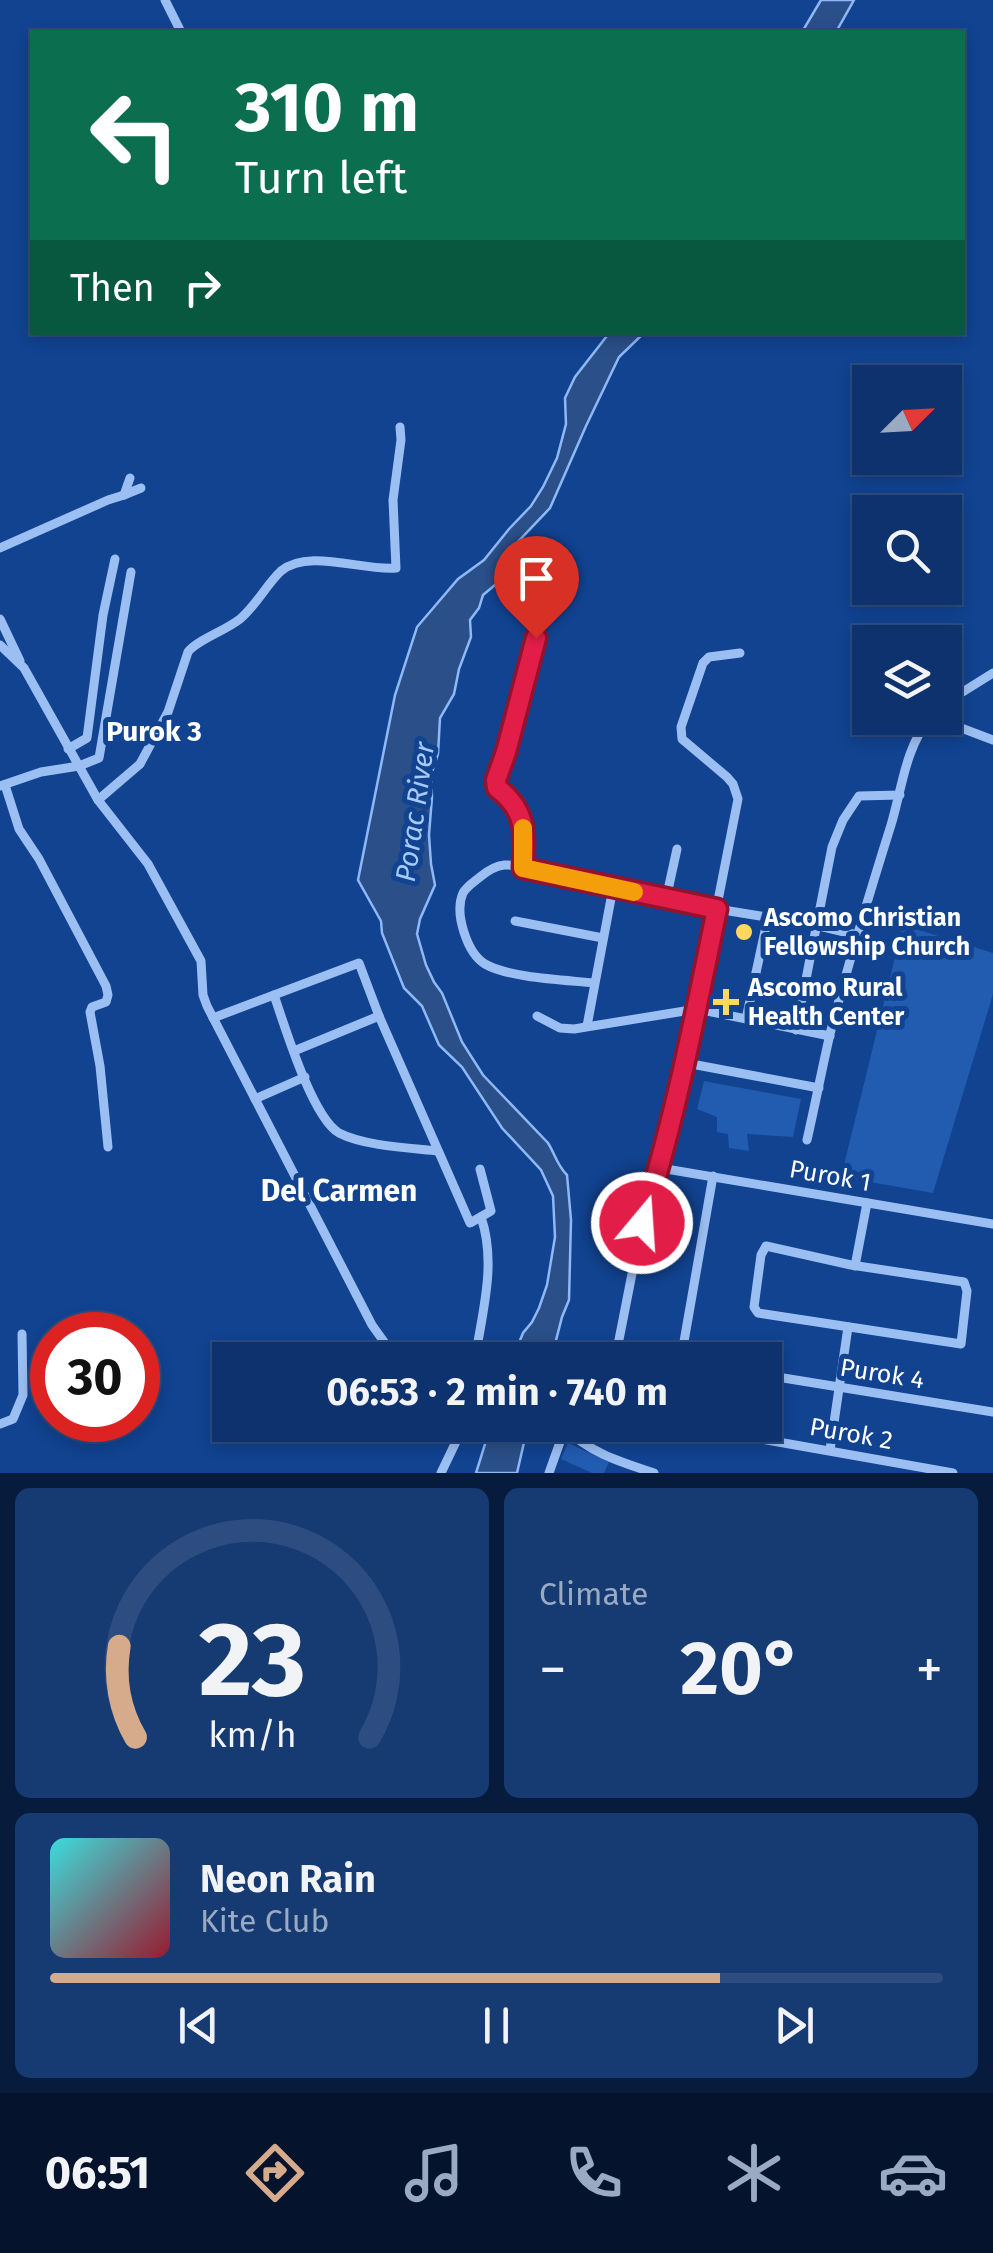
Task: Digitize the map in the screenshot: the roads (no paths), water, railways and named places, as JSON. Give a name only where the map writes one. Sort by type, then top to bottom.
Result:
[{"type":"street","points":[[165,0],[179,30]]},
{"type":"street","points":[[98,800],[140,764],[168,712],[193,645],[242,617],[283,570],[309,560],[396,568],[392,500],[402,440],[400,426]]},
{"type":"street","points":[[124,495],[130,478]]},
{"type":"street","points":[[0,548],[141,488]]},
{"type":"street","points":[[68,748],[87,738],[103,615],[115,559]]},
{"type":"street","points":[[108,1146],[90,1012],[106,1002],[106,986],[18,829],[3,785],[99,758],[131,572]]},
{"type":"street","points":[[0,618],[98,800],[148,864],[195,946],[203,970],[203,995],[213,1018],[372,1325],[385,1342]]},
{"type":"street","points":[[523,868],[522,818],[507,795],[497,788],[496,780],[536,638]]},
{"type":"street","points":[[0,645],[24,668]]},
{"type":"street","points":[[618,1342],[642,1223],[686,1063],[738,799],[727,776],[682,739],[680,727],[703,664],[709,658],[740,653]]},
{"type":"street","points":[[962,692],[993,673]]},
{"type":"street","points":[[962,729],[993,740]]},
{"type":"street","points":[[807,1140],[857,936],[910,751],[919,735]]},
{"type":"street","points":[[796,1030],[832,847],[848,811],[859,796],[900,796]]},
{"type":"street","points":[[666,899],[676,849]]},
{"type":"street","points":[[594,983],[501,972],[478,960],[463,930],[461,904],[467,888],[503,864],[857,936]]},
{"type":"street","points":[[587,1026],[613,888]]},
{"type":"street","points":[[746,1019],[768,917]]},
{"type":"street","points":[[515,921],[603,938]]},
{"type":"street","points":[[213,1018],[360,963],[379,1016],[470,1222],[492,1211],[480,1169]]},
{"type":"street","points":[[274,995],[314,1100],[326,1121],[341,1134],[438,1151]]},
{"type":"street","points":[[538,1016],[560,1028],[696,1009],[830,1036]]},
{"type":"street","points":[[294,1051],[379,1016]]},
{"type":"street","points":[[686,1063],[819,1088]]},
{"type":"street","points":[[255,1099],[305,1077]]},
{"type":"street","name":"Purok 1","points":[[660,1168],[993,1224]]},
{"type":"street","points":[[684,1342],[713,1176]]},
{"type":"street","points":[[855,1266],[867,1203]]},
{"type":"street","points":[[478,1342],[489,1271],[488,1237],[481,1217]]},
{"type":"street","points":[[766,1246],[855,1266],[964,1282],[968,1292],[961,1344],[758,1313],[754,1307],[761,1255],[766,1246]]},
{"type":"street","points":[[830,1450],[848,1326]]},
{"type":"street","points":[[0,1424],[13,1419],[19,1410],[22,1334]]},
{"type":"street","name":"Purok 4","points":[[782,1378],[993,1412]]},
{"type":"street","points":[[442,1473],[456,1442]]},
{"type":"street","points":[[549,1473],[557,1442]]},
{"type":"street","points":[[581,1442],[602,1455],[654,1473]]},
{"type":"street","name":"Purok 2","points":[[782,1442],[953,1473]]},
{"type":"water","points":[[821,0],[854,0],[837,30],[803,30]]},
{"type":"water","name":"Porac River","points":[[608,335],[642,335],[619,357],[550,508],[515,545],[509,567],[483,595],[470,620],[471,637],[454,694],[440,718],[438,754],[431,775],[429,835],[435,885],[417,934],[426,965],[462,1042],[483,1075],[548,1143],[567,1175],[571,1220],[569,1300],[556,1342],[519,1342],[547,1285],[555,1237],[553,1196],[541,1170],[502,1128],[462,1067],[439,1045],[422,1006],[404,988],[381,921],[358,880],[395,695],[417,627],[458,579],[484,560],[531,506],[557,458],[566,424],[565,398],[575,377]]},
{"type":"water","points":[[486,1442],[524,1442],[517,1473],[476,1473]]},
{"type":"place","name":"Ascomo Christian Fellowship Church","points":[[744,932]]},
{"type":"place","name":"Ascomo Rural Health Center","points":[[726,1002]]},
{"type":"district","name":"Purok 3","points":[[154,731]]},
{"type":"district","name":"Del Carmen","points":[[339,1191]]}]
